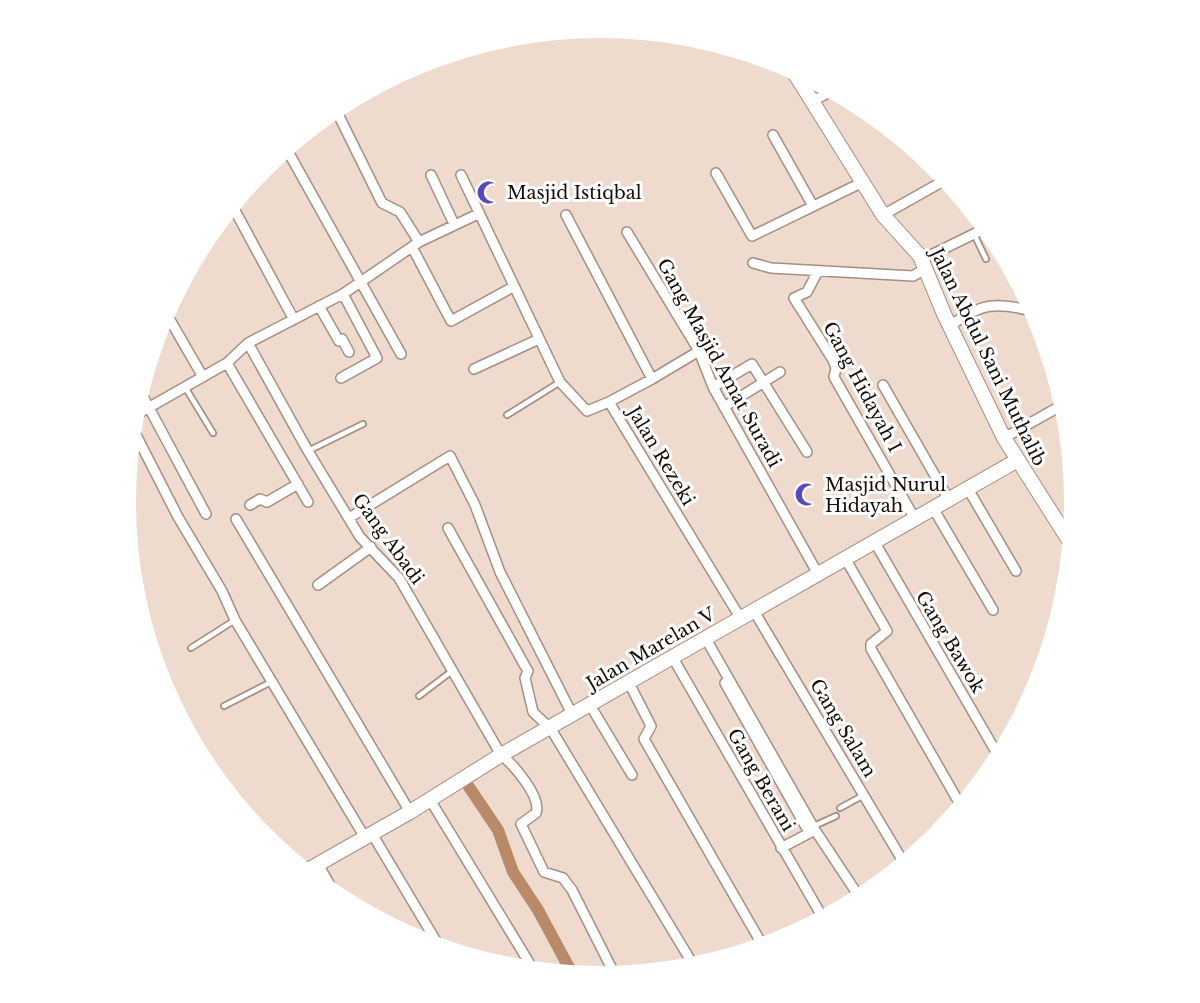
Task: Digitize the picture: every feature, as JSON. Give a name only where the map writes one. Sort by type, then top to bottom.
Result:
[{"type":"street","name":"Jalan Abdul Sani Muthalib","points":[[801,83],[883,215],[925,267],[947,320],[1016,461],[1063,530]]},
{"type":"street","points":[[813,101],[823,95]]},
{"type":"street","points":[[340,117],[382,203],[400,212],[451,321],[513,287]]},
{"type":"street","points":[[773,135],[813,206]]},
{"type":"street","points":[[290,156],[359,284],[401,354]]},
{"type":"street","points":[[716,173],[752,236],[863,182]]},
{"type":"street","points":[[431,175],[454,224]]},
{"type":"street","name":"Jalan Rezeki","points":[[461,175],[560,382],[587,411],[609,402],[741,619]]},
{"type":"street","points":[[883,215],[938,184]]},
{"type":"street","points":[[236,214],[293,318]]},
{"type":"street","points":[[145,411],[227,363],[248,343],[343,294],[416,245],[478,214]]},
{"type":"street","points":[[566,215],[652,379]]},
{"type":"street","name":"Gang Masjid Amat Suradi","points":[[627,232],[699,351],[713,387],[818,574]]},
{"type":"street","points":[[753,263],[817,275],[913,276],[925,267],[928,256],[978,232]]},
{"type":"street","name":"Gang Hidayah I","points":[[817,275],[807,292],[794,298],[833,360],[836,368],[834,377],[915,519]]},
{"type":"street","points":[[341,378],[377,358],[343,294]]},
{"type":"street","points":[[947,320],[989,306],[1002,305],[1022,309]]},
{"type":"street","points":[[319,306],[339,341],[342,339],[349,352]]},
{"type":"street","points":[[172,322],[203,377]]},
{"type":"street","points":[[474,369],[539,339]]},
{"type":"street","name":"Gang Abadi","points":[[248,343],[308,451],[360,537],[399,578],[501,755],[514,765],[537,802],[536,813],[520,824],[522,832],[544,872],[562,878],[572,890],[610,966]]},
{"type":"street","points":[[609,402],[699,351]]},
{"type":"street","points":[[227,363],[308,502]]},
{"type":"street","points":[[713,387],[752,363],[762,382],[770,388],[807,452]]},
{"type":"street","points":[[724,407],[780,372]]},
{"type":"street","points":[[883,385],[949,500]]},
{"type":"street","points":[[147,403],[206,514]]},
{"type":"street","points":[[1004,438],[1055,409]]},
{"type":"street","points":[[140,442],[178,517],[222,591],[235,620],[270,682],[431,933]]},
{"type":"street","points":[[349,518],[450,456],[475,505],[500,572],[573,716]]},
{"type":"street","name":"Jalan Marelan V","points":[[314,867],[410,812],[501,755],[551,729],[1016,461]]},
{"type":"street","points":[[250,505],[260,499],[267,502],[298,484]]},
{"type":"street","points":[[968,489],[1016,571]]},
{"type":"street","points":[[933,508],[993,610]]},
{"type":"street","points":[[236,519],[410,812]]},
{"type":"street","points":[[448,528],[528,671],[525,678],[533,712],[551,729],[689,957]]},
{"type":"street","name":"Gang Bawok","points":[[874,541],[993,747]]},
{"type":"street","points":[[318,585],[371,547]]},
{"type":"street","points":[[845,558],[887,631],[871,644],[871,649],[956,798]]},
{"type":"street","name":"Gang Salam","points":[[754,610],[900,855]]},
{"type":"street","points":[[704,640],[811,828],[854,889]]},
{"type":"street","name":"Gang Berani","points":[[673,658],[818,910]]},
{"type":"street","points":[[629,683],[651,726],[644,739],[758,938]]},
{"type":"street","points":[[590,705],[632,775]]},
{"type":"street","points":[[429,798],[527,960]]},
{"type":"street","points":[[781,848],[811,828]]},
{"type":"lane","points":[[974,234],[986,259]]},
{"type":"lane","points":[[507,415],[560,382]]},
{"type":"lane","points":[[185,387],[213,433]]},
{"type":"lane","points":[[308,451],[363,424]]},
{"type":"lane","points":[[191,648],[235,620]]},
{"type":"lane","points":[[418,696],[454,670]]},
{"type":"lane","points":[[224,706],[270,682]]},
{"type":"lane","points":[[840,808],[864,795]]},
{"type":"lane","points":[[811,828],[836,816]]},
{"type":"waterway","points":[[469,787],[498,830],[513,872],[538,910],[568,965]]},
{"type":"place","name":"Masjid Istiqbal","points":[[489,193]]},
{"type":"place","name":"Masjid Nurul Hidayah","points":[[807,495]]}]
